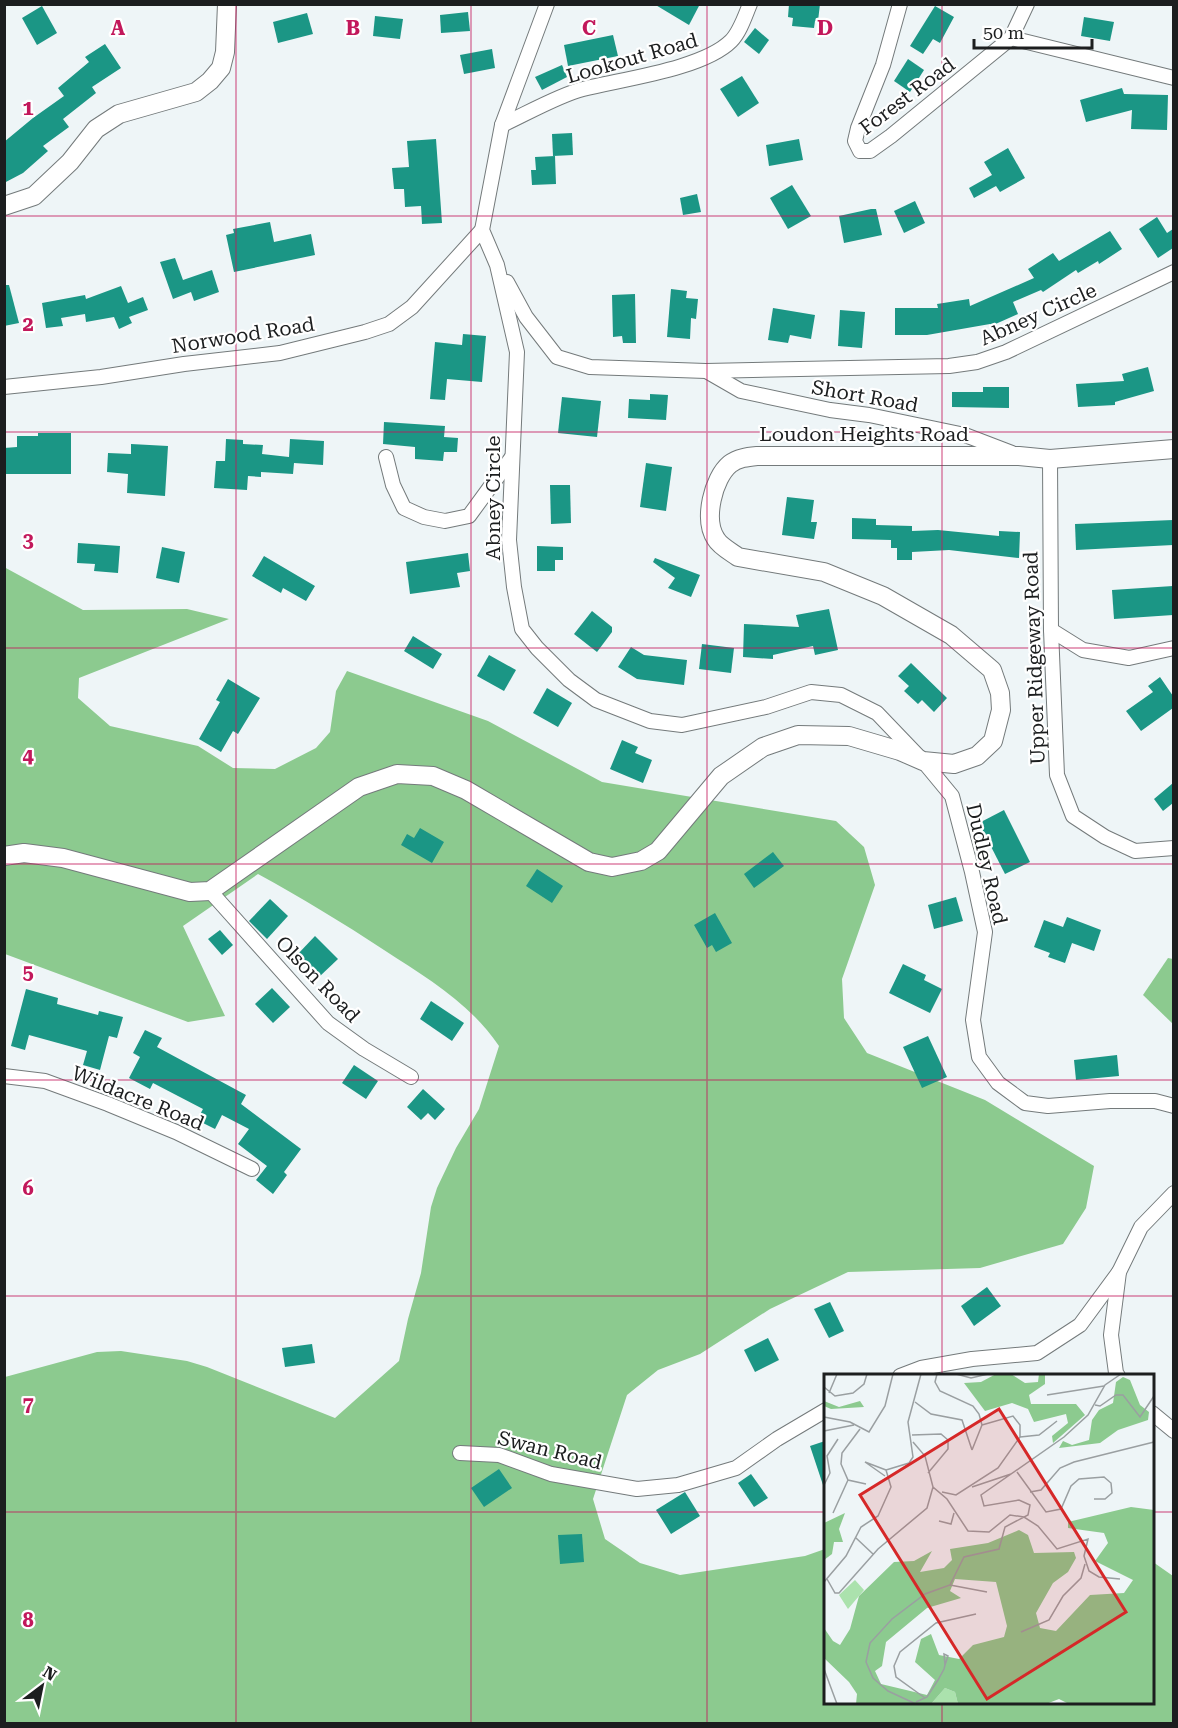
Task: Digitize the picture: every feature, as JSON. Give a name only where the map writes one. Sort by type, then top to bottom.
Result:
[{"type":"street","points":[[4,206],[34,196],[70,162],[96,129],[119,114],[196,92],[210,81],[221,68],[225,52],[227,4]]},
{"type":"street","points":[[482,230],[502,125],[547,4]]},
{"type":"street","name":"Lookout Road","points":[[502,125],[580,90],[698,61],[717,53],[733,40],[750,4]]},
{"type":"street","name":"Forest Road","points":[[900,4],[883,65],[858,128],[855,141],[860,151],[870,151],[891,136],[1011,38],[1027,4]]},
{"type":"street","points":[[1011,38],[1173,78]]},
{"type":"street","name":"Abney Circle","points":[[482,230],[497,265],[526,317],[557,357],[590,367],[706,371],[949,366],[977,362],[1006,352],[1173,272]]},
{"type":"street","name":"Norwood Road","points":[[4,387],[101,377],[184,364],[280,353],[364,333],[389,324],[412,307],[482,230]]},
{"type":"street","name":"Abney Circle","points":[[497,265],[517,352],[509,540],[514,587],[522,629],[537,648],[569,680],[596,700],[650,721],[682,725],[766,707],[811,692],[842,695],[877,713],[923,761]]},
{"type":"street","name":"Short Road","points":[[706,371],[741,391],[830,411],[869,415],[965,435],[1019,456]]},
{"type":"street","name":"Loudon Heights Road","points":[[210,891],[359,787],[398,774],[433,776],[466,790],[589,862],[612,867],[641,861],[658,851],[721,776],[763,747],[798,735],[849,736],[900,751],[923,761],[954,764],[977,756],[993,741],[1001,711],[1000,693],[992,670],[951,635],[883,596],[824,572],[738,556],[716,539],[711,524],[710,503],[723,473],[729,465],[739,459],[757,456],[1019,456],[1050,459],[1173,449]]},
{"type":"street","points":[[386,457],[393,485],[404,508],[424,517],[445,521],[469,516],[512,457]]},
{"type":"street","name":"Upper Ridgeway Road","points":[[1050,459],[1051,630],[1057,776],[1073,816],[1105,837],[1135,851],[1173,848]]},
{"type":"street","points":[[1051,630],[1083,650],[1128,658],[1173,648]]},
{"type":"street","name":"Dudley Road","points":[[923,761],[951,796],[972,872],[985,932],[973,1020],[979,1058],[998,1083],[1025,1102],[1048,1106],[1110,1101],[1155,1101],[1173,1106]]},
{"type":"street","points":[[4,856],[24,853],[63,858],[190,892],[210,891]]},
{"type":"street","name":"Olson Road","points":[[210,891],[328,1023],[363,1049],[411,1077]]},
{"type":"street","name":"Wildacre Road","points":[[4,1076],[45,1081],[108,1104],[176,1132],[252,1169]]},
{"type":"street","points":[[905,1374],[921,1368],[972,1359],[1037,1353],[1080,1325],[1119,1272],[1141,1227],[1173,1193]]},
{"type":"street","points":[[1117,1374],[1111,1335],[1119,1272]]},
{"type":"street","name":"Swan Road","points":[[460,1453],[499,1455],[551,1474],[637,1489],[678,1485],[736,1468],[777,1439],[824,1411]]},
{"type":"street","points":[[1154,1415],[1173,1431]]},
{"type":"green space","points":[[4,567],[83,610],[187,609],[229,619],[79,678],[78,698],[110,726],[198,746],[233,768],[275,769],[316,748],[330,732],[336,691],[347,671],[488,721],[602,782],[836,821],[864,847],[875,885],[842,979],[844,1018],[867,1053],[985,1100],[1094,1166],[1086,1208],[1063,1244],[980,1268],[848,1272],[770,1309],[700,1354],[658,1370],[627,1395],[593,1499],[605,1539],[640,1563],[680,1575],[805,1556],[824,1549],[824,1704],[1154,1704],[1154,1563],[1173,1576],[1173,1723],[5,1723],[5,1377],[97,1352],[121,1351],[187,1361],[207,1367],[335,1418],[399,1361],[421,1273],[431,1207],[437,1188],[456,1148],[479,1109],[499,1046],[475,1017],[432,981],[338,920],[258,874],[183,926],[225,1016],[188,1022],[5,954]]},
{"type":"green space","points":[[1168,958],[1173,959],[1173,1024],[1143,995]]},
{"type":"building","points":[[654,4],[700,4],[689,25]]},
{"type":"building","points":[[789,4],[820,4],[818,21],[815,21],[814,28],[792,26],[793,18],[788,17]]},
{"type":"building","points":[[42,6],[57,33],[37,45],[22,18]]},
{"type":"building","points":[[935,6],[954,17],[940,43],[933,39],[923,54],[910,46]]},
{"type":"building","points":[[468,12],[470,31],[441,33],[440,15]]},
{"type":"building","points":[[307,13],[313,34],[278,43],[273,22]]},
{"type":"building","points":[[375,16],[403,19],[400,39],[373,36]]},
{"type":"building","points":[[1084,17],[1114,22],[1110,41],[1081,36]]},
{"type":"building","points":[[755,28],[769,40],[759,54],[744,42]]},
{"type":"building","points":[[613,35],[618,56],[568,66],[564,45]]},
{"type":"building","points":[[105,44],[121,68],[92,87],[96,93],[63,119],[69,127],[43,146],[48,151],[23,173],[4,183],[4,142],[64,96],[58,88],[89,62],[85,57]]},
{"type":"building","points":[[492,49],[495,68],[464,74],[460,55]]},
{"type":"building","points":[[908,59],[924,70],[910,92],[894,81]]},
{"type":"building","points":[[562,65],[567,77],[542,90],[535,77]]},
{"type":"building","points":[[742,76],[759,103],[738,117],[720,89]]},
{"type":"building","points":[[1122,88],[1124,94],[1168,95],[1167,130],[1131,129],[1132,110],[1086,122],[1080,100]]},
{"type":"building","points":[[572,133],[573,155],[553,156],[552,134]]},
{"type":"building","points":[[436,139],[442,223],[422,224],[421,206],[405,207],[404,189],[394,189],[392,168],[409,167],[407,141]]},
{"type":"building","points":[[799,139],[803,160],[769,166],[766,145]]},
{"type":"building","points":[[1008,148],[1025,178],[1000,192],[996,186],[974,198],[969,188],[992,175],[984,162]]},
{"type":"building","points":[[555,156],[556,184],[532,185],[531,170],[536,170],[535,157]]},
{"type":"building","points":[[792,185],[811,216],[788,229],[770,198]]},
{"type":"building","points":[[697,194],[701,212],[683,215],[680,198]]},
{"type":"building","points":[[915,201],[925,223],[904,233],[894,211]]},
{"type":"building","points":[[876,209],[882,235],[844,243],[839,216]]},
{"type":"building","points":[[1157,217],[1167,233],[1173,229],[1173,248],[1158,258],[1139,229]]},
{"type":"building","points":[[270,222],[274,242],[311,234],[315,255],[234,272],[226,235],[234,233],[233,229]]},
{"type":"building","points":[[1110,231],[1122,249],[1099,264],[1098,261],[1078,273],[1076,270],[1043,292],[1041,290],[1013,302],[1018,314],[991,326],[990,324],[927,335],[895,335],[895,308],[938,308],[937,304],[969,299],[970,306],[1034,278],[1028,269],[1053,253],[1059,261]]},
{"type":"building","points":[[175,258],[183,280],[212,270],[219,292],[194,301],[191,292],[173,299],[160,262]]},
{"type":"building","points":[[4,285],[9,285],[19,323],[4,326]]},
{"type":"building","points":[[121,286],[128,303],[143,297],[148,310],[129,317],[132,323],[119,329],[114,317],[86,322],[85,314],[61,318],[63,326],[46,328],[42,303],[85,295],[86,299]]},
{"type":"building","points":[[671,289],[687,291],[686,298],[698,299],[696,319],[691,318],[690,339],[667,337]]},
{"type":"building","points":[[635,294],[636,343],[623,343],[622,336],[613,337],[612,295]]},
{"type":"building","points":[[773,308],[815,315],[811,339],[790,335],[788,343],[768,340]]},
{"type":"building","points":[[840,310],[865,312],[862,348],[838,346]]},
{"type":"building","points":[[463,334],[486,336],[482,382],[447,379],[445,400],[430,399],[435,342],[462,345]]},
{"type":"building","points":[[1148,367],[1154,391],[1115,402],[1115,405],[1078,407],[1076,384],[1124,381],[1122,374]]},
{"type":"building","points":[[983,387],[1009,387],[1009,408],[952,407],[952,392],[983,392]]},
{"type":"building","points":[[650,394],[668,395],[666,420],[628,418],[629,399],[650,400]]},
{"type":"building","points":[[562,397],[601,401],[597,437],[558,433]]},
{"type":"building","points":[[384,422],[445,426],[444,437],[458,438],[457,452],[444,452],[443,461],[415,459],[415,447],[383,444]]},
{"type":"building","points":[[38,433],[71,433],[71,474],[4,474],[4,448],[17,447],[17,436],[38,436]]},
{"type":"building","points":[[226,439],[243,440],[243,444],[263,445],[262,454],[289,457],[290,439],[324,441],[323,465],[294,463],[293,474],[261,472],[261,477],[248,476],[247,490],[214,488],[216,461],[225,461]]},
{"type":"building","points":[[131,444],[168,446],[165,496],[127,493],[128,474],[107,472],[108,453],[131,454]]},
{"type":"building","points":[[646,463],[672,467],[666,511],[640,507]]},
{"type":"building","points":[[550,485],[570,485],[571,523],[551,524]]},
{"type":"building","points":[[787,497],[814,500],[811,522],[817,522],[814,539],[782,535]]},
{"type":"building","points":[[852,518],[876,519],[876,525],[912,526],[912,531],[938,530],[999,536],[999,531],[1020,532],[1019,558],[949,550],[912,552],[912,560],[897,560],[897,548],[891,548],[891,540],[852,539]]},
{"type":"building","points":[[1173,520],[1173,545],[1076,550],[1075,524]]},
{"type":"building","points":[[78,543],[120,546],[118,573],[94,571],[95,564],[77,563]]},
{"type":"building","points":[[537,546],[563,547],[563,560],[555,560],[555,571],[537,571]]},
{"type":"building","points":[[162,547],[185,552],[179,583],[156,578]]},
{"type":"building","points":[[468,553],[470,571],[457,573],[460,587],[410,594],[406,562]]},
{"type":"building","points":[[264,556],[315,586],[306,601],[283,588],[281,593],[252,576]]},
{"type":"building","points":[[655,558],[700,575],[691,597],[668,588],[675,578],[653,562]]},
{"type":"building","points":[[1173,586],[1173,615],[1114,619],[1112,590]]},
{"type":"building","points":[[829,609],[838,650],[815,655],[813,646],[773,655],[773,659],[743,657],[744,624],[799,627],[796,615]]},
{"type":"building","points":[[592,611],[612,627],[612,632],[597,652],[574,634]]},
{"type":"building","points":[[413,636],[442,654],[433,669],[404,651]]},
{"type":"building","points":[[702,644],[734,648],[731,673],[699,669]]},
{"type":"building","points":[[631,647],[644,655],[687,660],[684,685],[637,679],[618,667]]},
{"type":"building","points":[[489,655],[516,670],[504,691],[477,676]]},
{"type":"building","points":[[911,663],[947,698],[934,712],[922,700],[918,704],[904,691],[909,686],[898,676]]},
{"type":"building","points":[[1160,677],[1173,696],[1173,708],[1141,731],[1126,711],[1153,692],[1148,686]]},
{"type":"building","points":[[228,679],[260,698],[238,734],[233,731],[221,752],[199,739],[220,702],[216,700]]},
{"type":"building","points":[[547,688],[572,703],[558,727],[533,713]]},
{"type":"building","points":[[622,740],[638,747],[635,753],[652,760],[643,783],[610,769]]},
{"type":"building","points":[[1173,783],[1173,803],[1163,811],[1154,799]]},
{"type":"building","points":[[1004,810],[1030,862],[1005,874],[979,823]]},
{"type":"building","points":[[420,828],[444,842],[432,863],[401,845],[407,834],[414,838]]},
{"type":"building","points":[[773,852],[784,866],[754,888],[744,874]]},
{"type":"building","points":[[537,869],[563,886],[552,903],[526,886]]},
{"type":"building","points":[[956,897],[963,921],[934,929],[928,905]]},
{"type":"building","points":[[270,899],[288,916],[267,939],[249,921]]},
{"type":"building","points":[[715,913],[732,943],[716,952],[712,945],[707,948],[694,925]]},
{"type":"building","points":[[1067,917],[1101,930],[1094,951],[1072,943],[1065,963],[1048,957],[1050,953],[1034,947],[1044,920],[1063,927]]},
{"type":"building","points":[[220,930],[233,945],[222,955],[208,939]]},
{"type":"building","points":[[315,936],[338,959],[319,977],[297,955]]},
{"type":"building","points":[[903,964],[926,975],[924,980],[942,989],[930,1013],[889,993]]},
{"type":"building","points":[[272,988],[290,1007],[273,1023],[255,1004]]},
{"type":"building","points":[[26,989],[58,998],[57,1004],[98,1015],[99,1011],[123,1017],[117,1038],[109,1036],[100,1070],[83,1065],[87,1051],[29,1035],[25,1050],[11,1046]]},
{"type":"building","points":[[431,1001],[464,1023],[452,1041],[420,1019]]},
{"type":"building","points":[[145,1030],[162,1038],[157,1047],[246,1095],[241,1104],[301,1149],[284,1172],[287,1175],[273,1194],[256,1180],[267,1166],[238,1144],[249,1129],[222,1115],[215,1129],[197,1120],[203,1109],[153,1083],[150,1089],[129,1078],[140,1057],[133,1053]]},
{"type":"building","points":[[928,1036],[947,1077],[922,1088],[903,1047]]},
{"type":"building","points":[[1117,1055],[1119,1076],[1076,1080],[1074,1060]]},
{"type":"building","points":[[354,1065],[378,1081],[366,1099],[342,1083]]},
{"type":"building","points":[[423,1089],[445,1109],[435,1120],[428,1113],[421,1120],[407,1107]]},
{"type":"building","points":[[987,1287],[1001,1306],[974,1326],[961,1306]]},
{"type":"building","points":[[830,1302],[844,1331],[829,1338],[814,1309]]},
{"type":"building","points":[[768,1338],[779,1360],[755,1372],[744,1350]]},
{"type":"building","points":[[312,1344],[315,1363],[285,1367],[282,1348]]},
{"type":"building","points":[[824,1441],[824,1485],[823,1485],[810,1446]]},
{"type":"building","points":[[499,1469],[512,1488],[484,1507],[471,1488]]},
{"type":"building","points":[[751,1474],[768,1498],[754,1507],[738,1483]]},
{"type":"building","points":[[685,1492],[700,1516],[671,1534],[656,1510]]},
{"type":"building","points":[[582,1534],[584,1562],[560,1564],[558,1535]]}]
